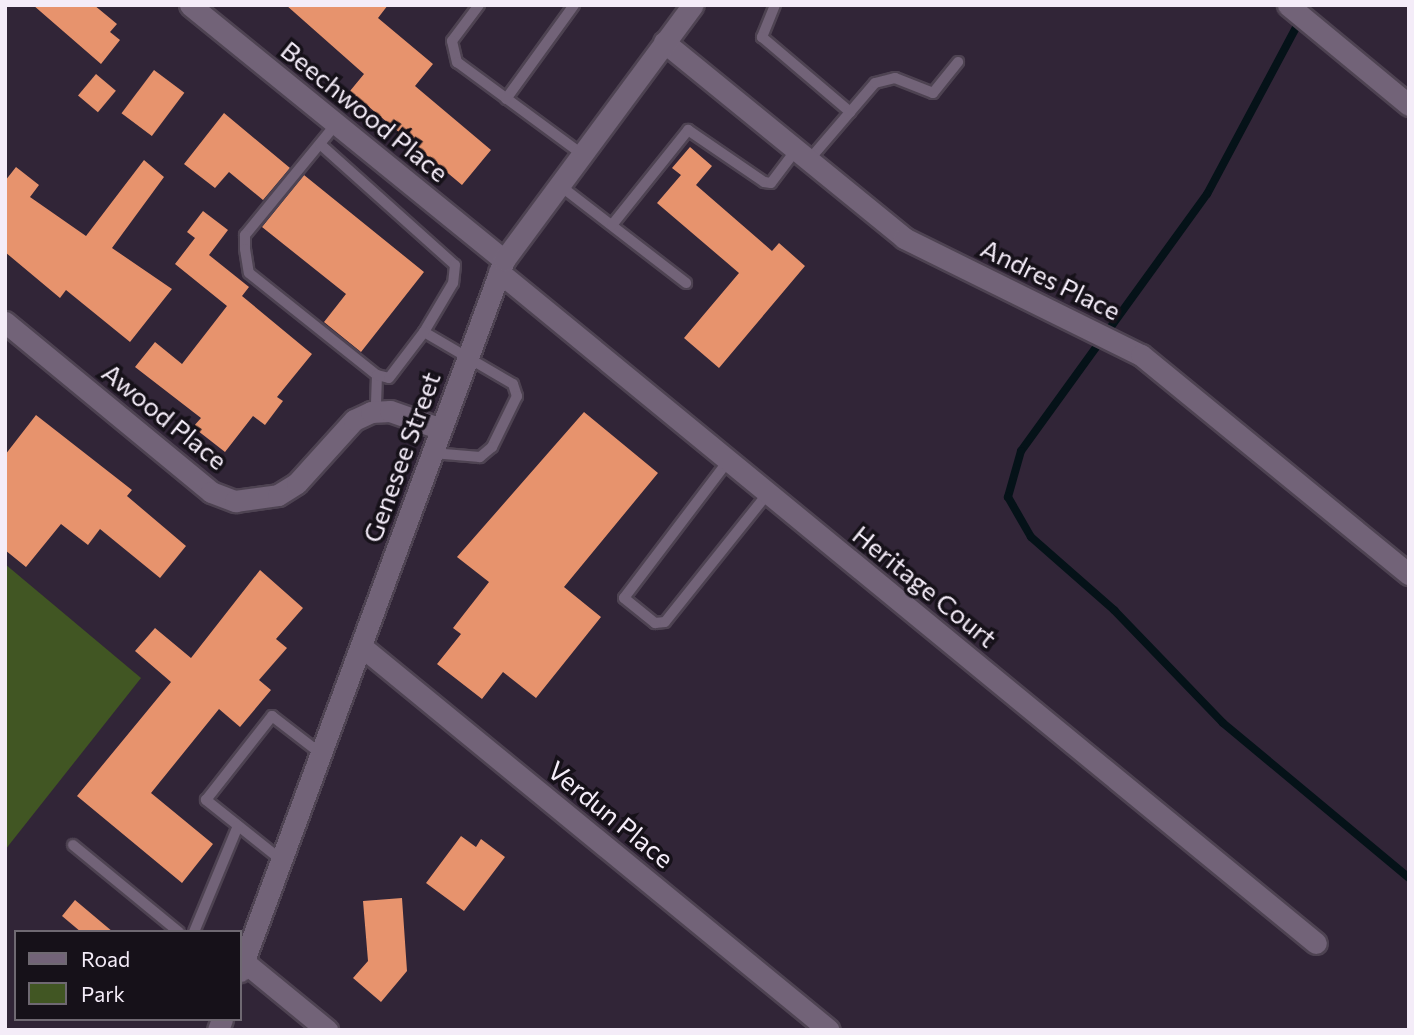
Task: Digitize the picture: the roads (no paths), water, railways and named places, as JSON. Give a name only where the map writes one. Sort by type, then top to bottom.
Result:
[{"type":"street","name":"Beechwood Place","points":[[190,5],[336,124],[501,266]]},
{"type":"street","name":"Genesee Street","points":[[242,966],[501,266],[556,182],[693,5]]},
{"type":"street","points":[[1288,5],[1409,105]]},
{"type":"street","name":"Andres Place","points":[[664,42],[904,238],[1141,355],[1409,574]]},
{"type":"street","name":"Heritage Court","points":[[501,266],[728,461],[1316,943]]},
{"type":"street","name":"Awood Place","points":[[5,322],[211,492],[235,501],[278,495],[354,420],[376,412]]},
{"type":"street","points":[[376,412],[441,429]]},
{"type":"street","name":"Verdun Place","points":[[361,646],[827,1028]]},
{"type":"street","points":[[242,966],[327,1030]]},
{"type":"lane","points":[[479,5],[452,41],[457,62],[579,152]]},
{"type":"lane","points":[[506,99],[574,5]]},
{"type":"lane","points":[[775,5],[762,37],[850,112]]},
{"type":"lane","points":[[612,225],[688,130],[764,183],[771,183],[850,112],[875,83],[885,80],[933,93],[958,62]]},
{"type":"lane","points":[[320,144],[455,265],[453,283],[424,332],[389,378],[377,375],[249,273],[245,235],[336,124]]},
{"type":"lane","points":[[556,182],[686,283]]},
{"type":"lane","points":[[424,332],[513,384],[517,397],[492,447],[480,457],[432,453]]},
{"type":"lane","points":[[376,412],[377,375]]},
{"type":"lane","points":[[728,461],[624,598],[655,623],[666,622],[768,493]]},
{"type":"lane","points":[[280,859],[206,800],[272,716],[320,753]]},
{"type":"lane","points":[[195,930],[238,825]]},
{"type":"lane","points":[[73,845],[177,930]]},
{"type":"waterway","points":[[1308,5],[1207,194],[1021,451],[1008,497],[1031,537],[1114,610],[1223,723],[1409,878]]}]
